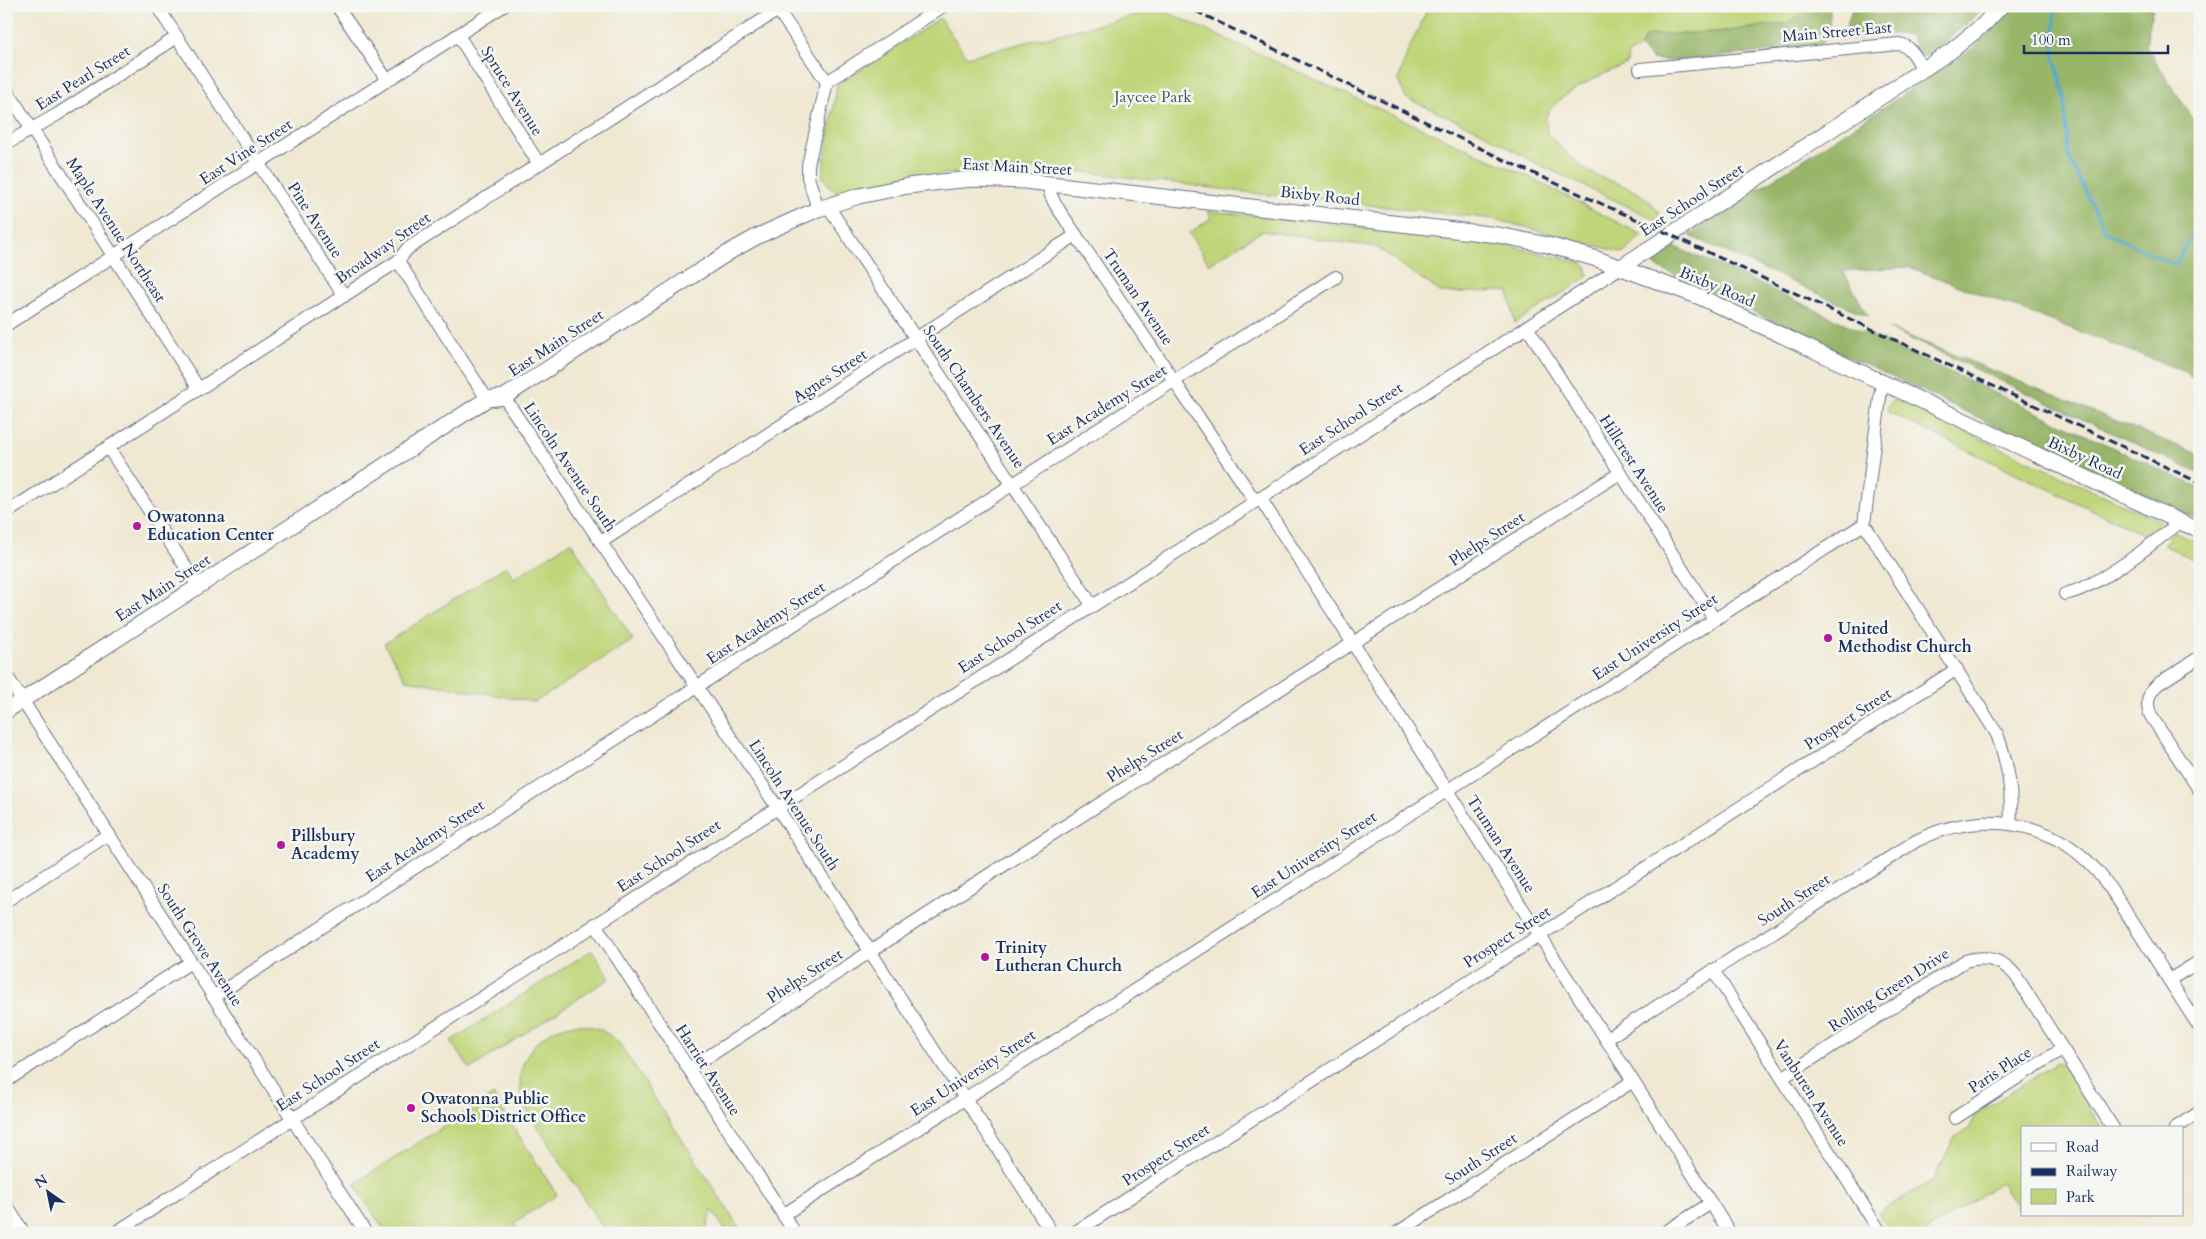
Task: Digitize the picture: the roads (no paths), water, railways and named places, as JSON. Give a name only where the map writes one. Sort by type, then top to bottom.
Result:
[{"type":"main road","points":[[1923,70],[1967,38],[2001,6]]},
{"type":"main road","name":"East School Street","points":[[1621,267],[1923,70]]},
{"type":"main road","name":"East Main Street","points":[[6,711],[487,399],[504,397],[731,251],[778,226],[823,207],[875,192],[941,182],[981,180],[1050,184],[1183,199]]},
{"type":"main road","name":"Bixby Road","points":[[1183,199],[1498,234],[1564,249],[1621,267],[1700,297],[2200,531]]},
{"type":"street","name":"Pine Avenue","points":[[157,6],[344,296]]},
{"type":"street","points":[[337,6],[387,80]]},
{"type":"street","name":"East Vine Street","points":[[6,324],[503,6]]},
{"type":"street","points":[[827,82],[943,6]]},
{"type":"street","name":"Broadway Street","points":[[6,513],[398,261],[406,250],[778,10],[827,82]]},
{"type":"street","name":"Spruce Avenue","points":[[458,35],[539,164]]},
{"type":"street","name":"East Pearl Street","points":[[6,144],[177,37]]},
{"type":"street","name":"Main Street East","points":[[1640,68],[1900,44],[1906,45],[1923,70]]},
{"type":"street","name":"South Chambers Avenue","points":[[827,82],[808,165],[808,177],[823,207],[916,340],[1092,605]]},
{"type":"street","name":"Maple Avenue Northeast","points":[[6,88],[199,389]]},
{"type":"street","name":"Truman Avenue","points":[[1050,184],[1050,193],[1055,204],[1353,644],[1730,1233]]},
{"type":"street","name":"Agnes Street","points":[[601,542],[1076,235]]},
{"type":"street","points":[[398,261],[487,399]]},
{"type":"street","name":"East School Street","points":[[115,1233],[1621,267]]},
{"type":"street","name":"East Academy Street","points":[[213,996],[1336,277]]},
{"type":"street","name":"Hillcrest Avenue","points":[[1527,327],[1714,618]]},
{"type":"street","points":[[1882,382],[1864,524],[1987,715],[2005,754],[2012,791],[2010,824]]},
{"type":"street","name":"Lincoln Avenue South","points":[[504,397],[777,807],[1052,1233]]},
{"type":"street","points":[[108,447],[198,586]]},
{"type":"street","name":"Phelps Street","points":[[689,1069],[1026,851],[1620,473]]},
{"type":"street","points":[[2065,594],[2086,588],[2152,545],[2180,522]]},
{"type":"street","name":"East University Street","points":[[783,1215],[1714,618],[1864,524]]},
{"type":"street","points":[[2200,657],[2152,689],[2148,704],[2151,716],[2200,791]]},
{"type":"street","name":"Prospect Street","points":[[1074,1233],[1957,669]]},
{"type":"street","name":"South Grove Avenue","points":[[6,675],[366,1233]]},
{"type":"street","name":"South Street","points":[[1606,1039],[1929,834],[1966,823],[1986,822],[2010,824],[2032,829],[2052,837],[2085,858],[2110,888],[2200,1028]]},
{"type":"street","points":[[6,901],[109,834]]},
{"type":"street","name":"Harriet Avenue","points":[[595,924],[795,1233]]},
{"type":"street","name":"Rolling Green Drive","points":[[1782,1078],[1965,961],[1974,958],[1994,959],[2010,970],[2112,1126]]},
{"type":"street","points":[[2169,980],[2200,961]]},
{"type":"street","points":[[6,1081],[191,962]]},
{"type":"street","name":"Vanburen Avenue","points":[[1713,970],[1881,1233]]},
{"type":"street","name":"Paris Place","points":[[1955,1118],[2062,1049]]},
{"type":"street","name":"South Street","points":[[1397,1233],[1633,1081]]},
{"type":"street","points":[[2179,1126],[2200,1112]]},
{"type":"street","points":[[1664,1233],[1711,1203]]},
{"type":"street","points":[[6,1205],[24,1233]]},
{"type":"waterway","points":[[2055,6],[2054,58],[2064,92],[2068,156],[2106,233],[2175,265],[2191,237],[2200,244]]},
{"type":"railway","points":[[1185,6],[1515,165],[1671,235],[2200,483]]},
{"type":"place","name":"Owatonna Education Center","points":[[137,526]]},
{"type":"place","name":"United Methodist Church","points":[[1828,638]]},
{"type":"place","name":"Pillsbury Academy","points":[[281,845]]},
{"type":"place","name":"Trinity Lutheran Church","points":[[985,957]]},
{"type":"place","name":"Owatonna Public Schools District Office","points":[[411,1108]]},
{"type":"park label","name":"Jaycee Park","points":[[1153,97]]}]
